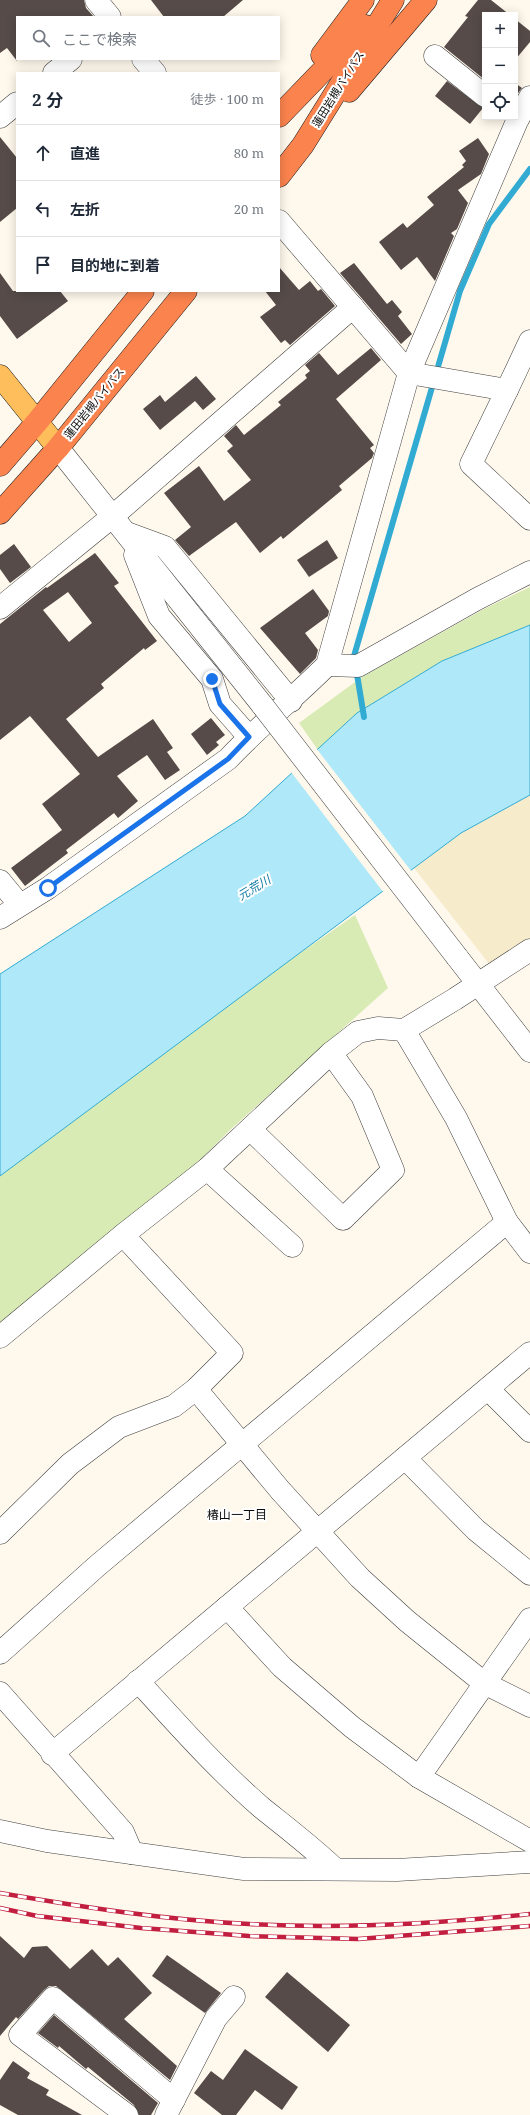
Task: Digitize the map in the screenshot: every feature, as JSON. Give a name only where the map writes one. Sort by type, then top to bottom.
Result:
[{"type":"highway","points":[[280,114],[363,0]]},
{"type":"highway","name":"蓮田岩槻バイパス","points":[[280,114],[392,0]]},
{"type":"highway","name":"蓮田岩槻バイパス","points":[[280,175],[303,145],[392,0]]},
{"type":"highway","points":[[303,145],[426,0]]},
{"type":"highway","points":[[0,465],[37,422],[142,292]]},
{"type":"highway","name":"蓮田岩槻バイパス","points":[[0,513],[58,448],[185,292]]},
{"type":"main road","points":[[0,376],[58,448]]},
{"type":"street","points":[[96,0],[109,16]]},
{"type":"street","points":[[435,56],[482,94]]},
{"type":"street","points":[[55,72],[70,60]]},
{"type":"street","points":[[144,60],[154,72]]},
{"type":"street","points":[[518,114],[530,96]]},
{"type":"street","points":[[0,117],[16,104]]},
{"type":"street","points":[[0,918],[19,904],[48,888],[228,759],[249,737],[291,701],[327,665],[409,373],[515,120]]},
{"type":"street","points":[[280,222],[409,373],[507,390]]},
{"type":"street","points":[[0,608],[113,516],[353,307]]},
{"type":"street","points":[[527,354],[507,390],[471,464],[530,519]]},
{"type":"street","points":[[58,448],[263,706],[530,1051]]},
{"type":"street","points":[[127,533],[165,547],[291,701]]},
{"type":"street","points":[[127,533],[159,616],[212,679],[220,704],[249,737]]},
{"type":"street","points":[[327,665],[358,666],[530,572]]},
{"type":"street","points":[[0,881],[19,904]]},
{"type":"street","points":[[0,1337],[123,1234],[207,1169],[331,1053],[358,1032],[378,1028],[404,1030],[530,950]]},
{"type":"street","points":[[404,1030],[456,1118],[507,1222],[530,1252]]},
{"type":"street","points":[[250,1129],[343,1219],[393,1170],[362,1096],[331,1053]]},
{"type":"street","points":[[207,1169],[292,1246]]},
{"type":"street","points":[[0,1653],[97,1566],[507,1222]]},
{"type":"street","points":[[0,1533],[70,1464],[119,1427],[174,1406],[196,1389],[232,1353],[123,1234]]},
{"type":"street","points":[[52,1754],[530,1353]]},
{"type":"street","points":[[196,1389],[317,1531],[360,1578],[408,1621],[484,1683],[530,1706]]},
{"type":"street","points":[[488,1389],[530,1431]]},
{"type":"street","points":[[404,1458],[476,1530],[530,1574]]},
{"type":"street","points":[[227,1607],[282,1667],[352,1726],[419,1776],[530,1841]]},
{"type":"street","points":[[419,1776],[530,1619]]},
{"type":"street","points":[[138,1681],[201,1751],[262,1807],[317,1852],[335,1869]]},
{"type":"street","points":[[0,1693],[52,1754],[123,1832],[132,1854]]},
{"type":"street","points":[[0,1831],[47,1841],[244,1869],[397,1870],[530,1862]]},
{"type":"street","points":[[127,2115],[20,2036],[53,1998],[170,2107],[216,2018],[234,1998]]},
{"type":"shaded area","points":[[530,795],[530,939],[490,965],[414,868],[461,833]]},
{"type":"green space","points":[[530,587],[530,625],[442,661],[357,713],[318,750],[299,723],[362,677],[484,609]]},
{"type":"green space","points":[[355,915],[388,988],[231,1129],[181,1179],[0,1325],[0,1171],[205,1019]]},
{"type":"water","name":"元荒川","points":[[530,625],[530,795],[461,833],[0,1176],[0,974],[245,816],[357,713],[442,661]]},
{"type":"pier","points":[[316,748],[412,872],[384,893],[291,772]]},
{"type":"building","points":[[0,0],[84,0],[86,8],[93,16],[16,16],[16,60],[7,48],[0,53]]},
{"type":"building","points":[[151,0],[243,0],[224,16],[163,16]]},
{"type":"building","points":[[478,0],[491,0],[506,12],[482,12],[482,78],[444,47],[468,17],[465,16]]},
{"type":"building","points":[[518,21],[530,31],[530,42],[518,56]]},
{"type":"building","points":[[447,81],[482,107],[482,109],[470,124],[435,96]]},
{"type":"building","points":[[518,85],[522,88],[518,93]]},
{"type":"building","points":[[0,137],[16,157],[16,209],[0,222]]},
{"type":"building","points":[[478,138],[489,154],[481,174],[458,190],[468,203],[457,229],[451,233],[454,236],[435,281],[417,257],[401,270],[379,242],[403,223],[407,228],[434,205],[427,197],[464,167],[462,165],[466,161],[459,151]]},
{"type":"building","points":[[354,263],[387,304],[392,300],[402,312],[398,316],[412,334],[401,344],[340,273]]},
{"type":"building","points":[[280,268],[299,290],[310,281],[318,291],[321,289],[335,306],[290,345],[285,340],[281,343],[260,317],[276,305],[266,292],[280,292]]},
{"type":"building","points":[[0,273],[13,291],[61,292],[68,301],[17,339],[0,316]]},
{"type":"building","points":[[371,348],[381,360],[336,399],[374,445],[370,448],[374,453],[372,458],[339,486],[342,490],[283,539],[281,536],[260,553],[236,522],[189,556],[175,540],[191,527],[164,493],[199,466],[224,501],[251,480],[227,451],[233,446],[224,436],[236,425],[244,435],[281,405],[278,402],[307,378],[305,375],[310,371],[305,365],[319,353],[338,375]]},
{"type":"building","points":[[196,376],[216,399],[203,410],[195,401],[160,430],[143,409],[160,395],[165,402]]},
{"type":"building","points":[[327,540],[338,558],[309,577],[297,560]]},
{"type":"building","points":[[14,544],[31,567],[10,583],[0,569],[0,555]]},
{"type":"building","points":[[95,553],[119,583],[114,586],[157,641],[145,650],[144,648],[101,684],[104,688],[66,719],[98,757],[153,719],[173,748],[167,752],[180,770],[165,780],[147,755],[117,776],[138,801],[118,818],[114,813],[66,850],[68,853],[25,886],[11,868],[62,830],[42,804],[80,774],[30,716],[0,740],[0,624],[46,587],[47,588]],"holes":[[[68,592],[92,623],[69,642],[43,610]]]},
{"type":"building","points":[[313,589],[329,611],[328,616],[305,633],[318,650],[316,658],[300,674],[260,628]]},
{"type":"building","points":[[211,718],[225,735],[216,742],[219,745],[207,755],[191,734]]},
{"type":"building","points":[[0,1936],[24,1958],[32,1947],[47,1946],[70,1969],[92,1949],[108,1966],[118,1957],[152,1993],[124,2019],[177,2066],[170,2080],[56,1986],[49,1986],[44,1990],[18,2019],[16,2017],[0,2036]]},
{"type":"building","points":[[167,1955],[221,1993],[205,2013],[152,1976]]},
{"type":"building","points":[[287,1972],[350,2025],[328,2052],[265,1997]]},
{"type":"building","points":[[54,2015],[158,2103],[151,2115],[139,2115],[134,2105],[88,2067],[86,2069],[59,2046],[58,2048],[38,2033]]},
{"type":"building","points":[[245,2049],[298,2087],[282,2110],[255,2090],[236,2115],[222,2115],[194,2093],[211,2071],[223,2080]]},
{"type":"building","points":[[13,2061],[30,2073],[27,2078],[49,2090],[46,2095],[82,2115],[18,2115],[0,2105],[0,2080]]},
{"type":"waterway","points":[[364,717],[354,656],[460,291],[489,224],[530,169]]},
{"type":"railway","points":[[0,1893],[155,1916],[249,1924],[319,1926],[390,1925],[530,1914]]},
{"type":"railway","points":[[0,1908],[37,1916],[141,1928],[249,1936],[358,1939],[530,1926]]},
{"type":"district","name":"椿山一丁目","points":[[237,1515]]},
{"type":"route","points":[[48,888],[159,806],[228,759],[249,737],[220,704],[212,679]]}]
